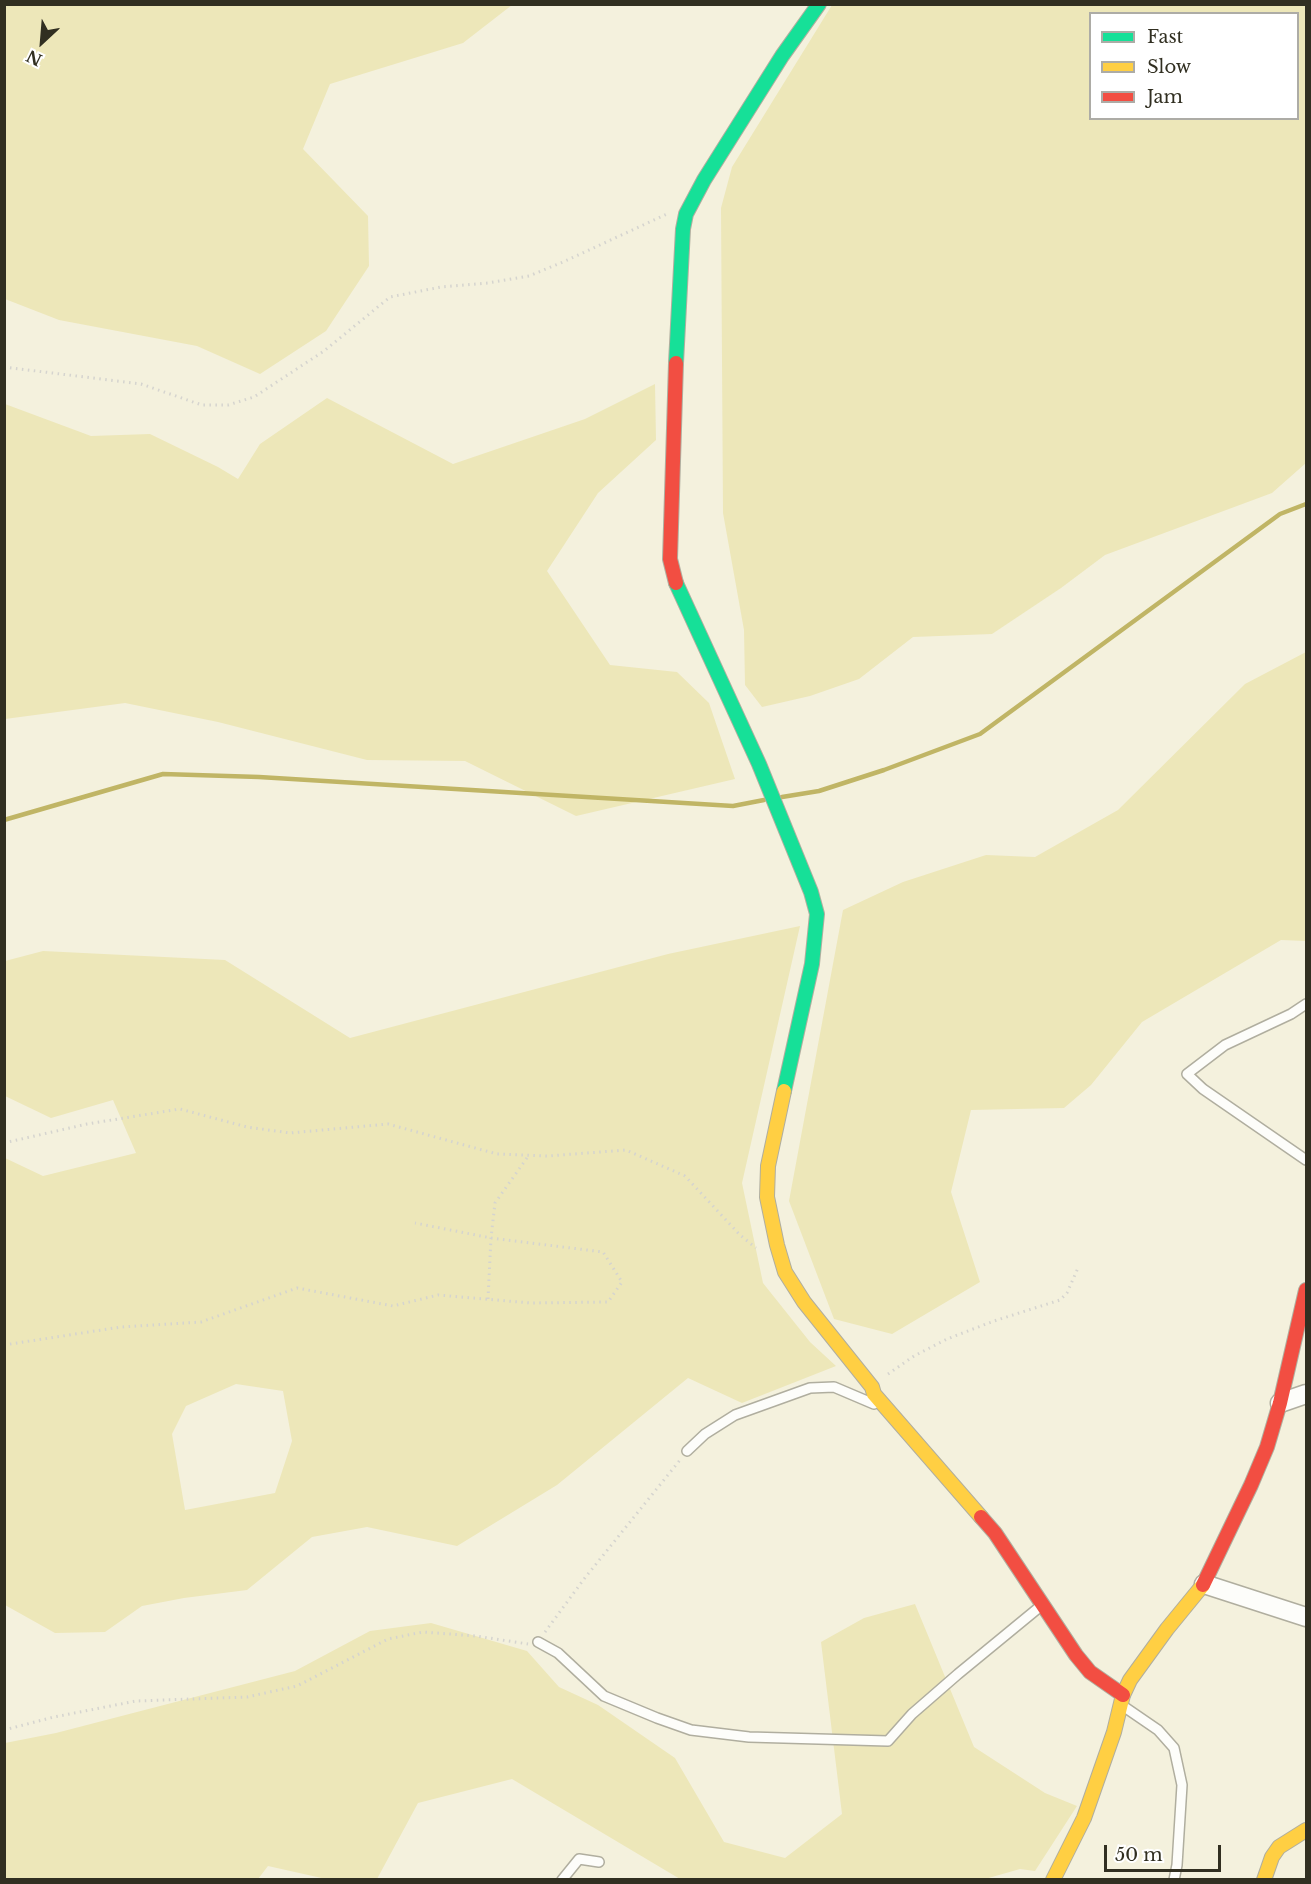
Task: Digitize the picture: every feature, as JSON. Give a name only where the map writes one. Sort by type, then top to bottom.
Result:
[{"type":"street","points":[[819,4],[764,85],[704,180],[686,214],[683,229],[673,429],[670,559],[676,585],[759,764],[811,892],[817,915],[812,964],[768,1166],[767,1197],[785,1272],[804,1302],[872,1387],[874,1394],[995,1533],[1076,1655],[1090,1672],[1122,1700]]},
{"type":"street","points":[[1053,1880],[1084,1818],[1130,1680],[1167,1629],[1204,1584],[1251,1485],[1267,1447],[1280,1403],[1306,1290]]},
{"type":"street","points":[[1280,1403],[1306,1394]]},
{"type":"street","points":[[1204,1584],[1306,1617]]},
{"type":"street","points":[[1264,1880],[1272,1857],[1279,1847],[1306,1830]]},
{"type":"lane","points":[[1306,1004],[1291,1014],[1225,1045],[1187,1074],[1203,1089],[1306,1160]]},
{"type":"lane","points":[[687,1451],[705,1434],[735,1415],[810,1388],[834,1387],[890,1411]]},
{"type":"lane","points":[[538,1641],[558,1653],[604,1696],[691,1730],[748,1737],[888,1741],[912,1714],[1042,1605]]},
{"type":"lane","points":[[1122,1700],[1158,1730],[1173,1748],[1182,1785],[1174,1880]]},
{"type":"lane","points":[[562,1880],[579,1858],[599,1862]]},
{"type":"path","points":[[4,367],[141,384],[202,405],[228,405],[254,397],[324,351],[390,297],[441,287],[488,283],[529,276],[662,215],[686,214]]},
{"type":"path","points":[[4,1143],[87,1124],[180,1109],[247,1127],[290,1133],[388,1124],[497,1154],[548,1156],[626,1150],[685,1176],[740,1235],[758,1250]]},
{"type":"path","points":[[488,1299],[495,1203],[529,1155]]},
{"type":"path","points":[[4,1346],[121,1327],[201,1322],[297,1288],[393,1306],[438,1295],[531,1303],[608,1302],[622,1282],[603,1252],[491,1238],[415,1223]]},
{"type":"path","points":[[872,1387],[896,1368],[947,1338],[1060,1300],[1067,1293],[1078,1268]]},
{"type":"path","points":[[4,1730],[54,1717],[136,1701],[247,1698],[297,1686],[387,1639],[423,1632],[476,1636],[530,1644],[538,1641],[584,1579],[687,1451]]},
{"type":"shaded area","points":[[4,5],[512,5],[463,43],[330,84],[303,149],[368,216],[369,266],[326,331],[260,374],[197,346],[59,320],[5,299]]},
{"type":"shaded area","points":[[832,5],[1306,5],[1306,463],[1272,493],[1105,555],[1061,588],[992,634],[913,637],[859,679],[810,696],[762,707],[745,685],[744,630],[723,513],[721,208],[732,167]]},
{"type":"shaded area","points":[[655,384],[656,440],[598,493],[547,571],[610,665],[677,672],[709,703],[735,779],[576,816],[465,761],[367,760],[218,722],[125,703],[5,719],[5,404],[91,436],[150,434],[238,479],[260,444],[327,398],[453,464],[585,419]]},
{"type":"shaded area","points":[[1306,652],[1306,941],[1281,940],[1142,1022],[1091,1085],[1064,1108],[971,1110],[951,1192],[980,1282],[892,1334],[834,1319],[789,1201],[843,910],[903,882],[986,855],[1035,857],[1118,810],[1245,684]]},
{"type":"shaded area","points":[[800,926],[742,1183],[763,1283],[810,1342],[836,1366],[742,1403],[688,1378],[557,1485],[457,1546],[367,1527],[312,1537],[247,1590],[142,1606],[105,1632],[55,1633],[5,1605],[5,1158],[43,1176],[136,1153],[113,1100],[51,1118],[5,1096],[5,961],[43,951],[225,960],[350,1038],[668,954]],"holes":[[[236,1384],[283,1391],[292,1441],[275,1493],[185,1510],[172,1434],[186,1406]]]},
{"type":"shaded area","points":[[915,1604],[974,1747],[1045,1793],[1077,1806],[1035,1871],[1020,1869],[985,1879],[680,1879],[512,1779],[418,1803],[377,1879],[326,1879],[268,1866],[258,1879],[5,1880],[5,1743],[56,1733],[295,1671],[370,1631],[431,1623],[527,1651],[559,1687],[598,1705],[675,1758],[724,1842],[785,1858],[842,1814],[821,1642],[864,1618]]},
{"type":"waterway","points":[[782,797],[819,791],[884,770],[980,734],[1280,514],[1306,504]]},
{"type":"waterway","points":[[4,820],[163,774],[259,777],[733,806],[764,800]]},
{"type":"traffic: fast","points":[[676,363],[683,229],[686,214],[704,180],[782,56],[819,4]]},
{"type":"traffic: fast","points":[[676,583],[759,764],[811,892],[817,914],[812,964],[784,1091]]},
{"type":"traffic: slow","points":[[784,1091],[768,1166],[767,1197],[785,1272],[804,1302],[872,1387],[874,1394],[981,1517]]},
{"type":"traffic: slow","points":[[1053,1880],[1084,1818],[1114,1732],[1123,1695],[1130,1680],[1203,1585]]},
{"type":"traffic: slow","points":[[1264,1880],[1272,1857],[1279,1847],[1306,1830]]},
{"type":"traffic: jam","points":[[676,363],[670,559],[676,583]]},
{"type":"traffic: jam","points":[[1203,1585],[1267,1447],[1280,1403],[1306,1290]]},
{"type":"traffic: jam","points":[[981,1517],[995,1533],[1076,1655],[1090,1672],[1123,1695]]}]
